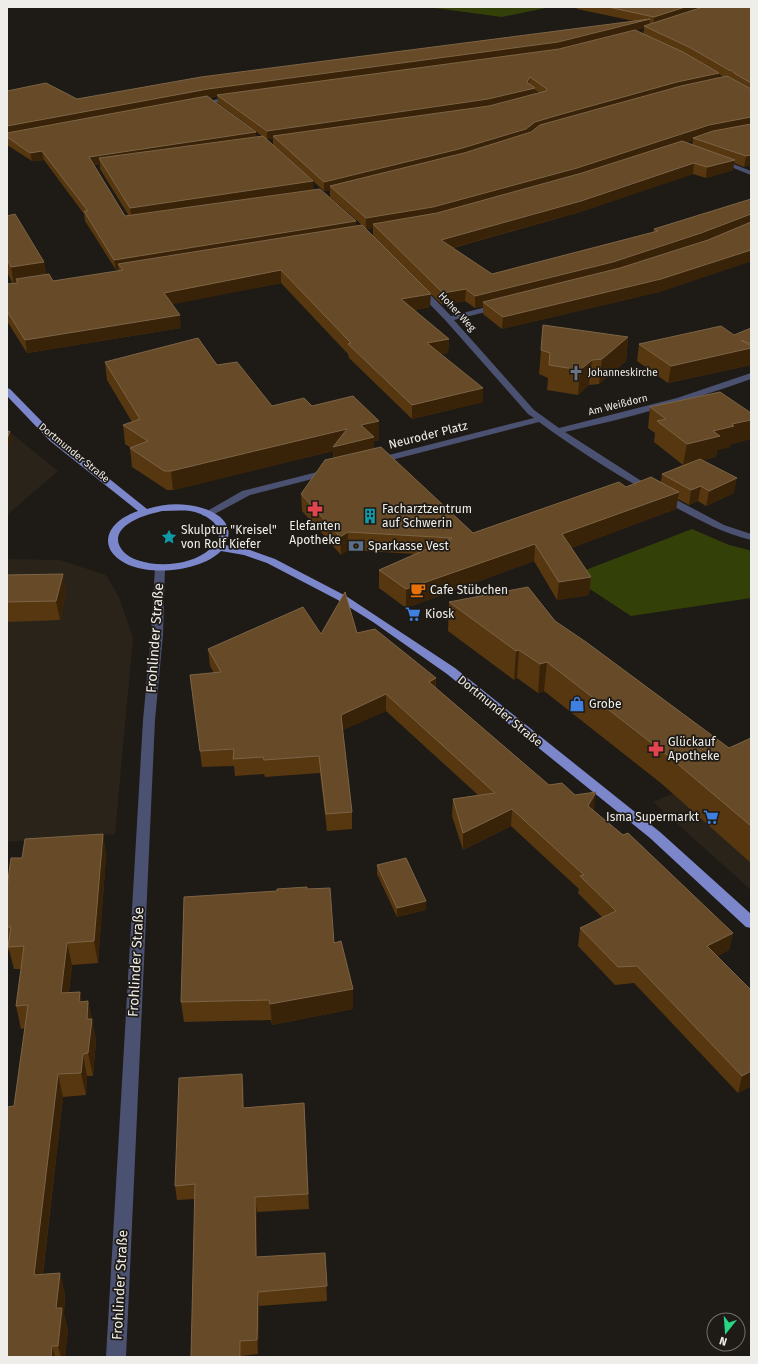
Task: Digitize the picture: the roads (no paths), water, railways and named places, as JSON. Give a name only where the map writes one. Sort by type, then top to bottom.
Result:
[{"type":"main road","name":"Dortmunder Straße","points":[[7,391],[28,414],[60,444],[129,497],[145,512]]},
{"type":"main road","points":[[162,508],[189,508],[208,514],[215,518],[224,529],[225,535],[219,547],[204,558],[191,563],[160,567],[146,566],[123,557],[114,546],[113,536],[117,529],[129,519],[145,512],[162,508]]},
{"type":"main road","name":"Dortmunder Straße","points":[[219,547],[246,552],[271,561],[342,598],[451,671],[655,835],[751,922]]},
{"type":"street","points":[[187,106],[209,101],[241,97]]},
{"type":"street","points":[[209,101],[216,106]]},
{"type":"street","points":[[708,156],[751,173]]},
{"type":"street","name":"Hoher Weg","points":[[415,285],[449,319],[531,412],[575,444],[646,487],[720,527],[751,537]]},
{"type":"street","points":[[449,319],[509,304]]},
{"type":"street","name":"Am Weißdorn","points":[[559,431],[632,415],[722,387],[751,376]]},
{"type":"street","name":"Neuroder Platz","points":[[367,463],[542,419]]},
{"type":"street","points":[[208,514],[246,493],[337,470]]},
{"type":"street","name":"Frohlinder Straße","points":[[116,1357],[149,720],[157,635],[160,567]]},
{"type":"place","name":"Johanneskirche","points":[[576,373]]},
{"type":"place","name":"Elefanten Apotheke","points":[[315,509]]},
{"type":"place","name":"Facharztzentrum auf Schwerin","points":[[370,516]]},
{"type":"place","name":"Skulptur \"Kreisel\" von Rolf Kiefer","points":[[169,537]]},
{"type":"place","name":"Sparkasse Vest","points":[[356,546]]},
{"type":"place","name":"Cafe Stübchen","points":[[418,590]]},
{"type":"place","name":"Kiosk","points":[[413,614]]},
{"type":"place","name":"Grobe","points":[[577,704]]},
{"type":"place","name":"Glückauf Apotheke","points":[[656,749]]},
{"type":"place","name":"Isma Supermarkt","points":[[711,817]]}]
